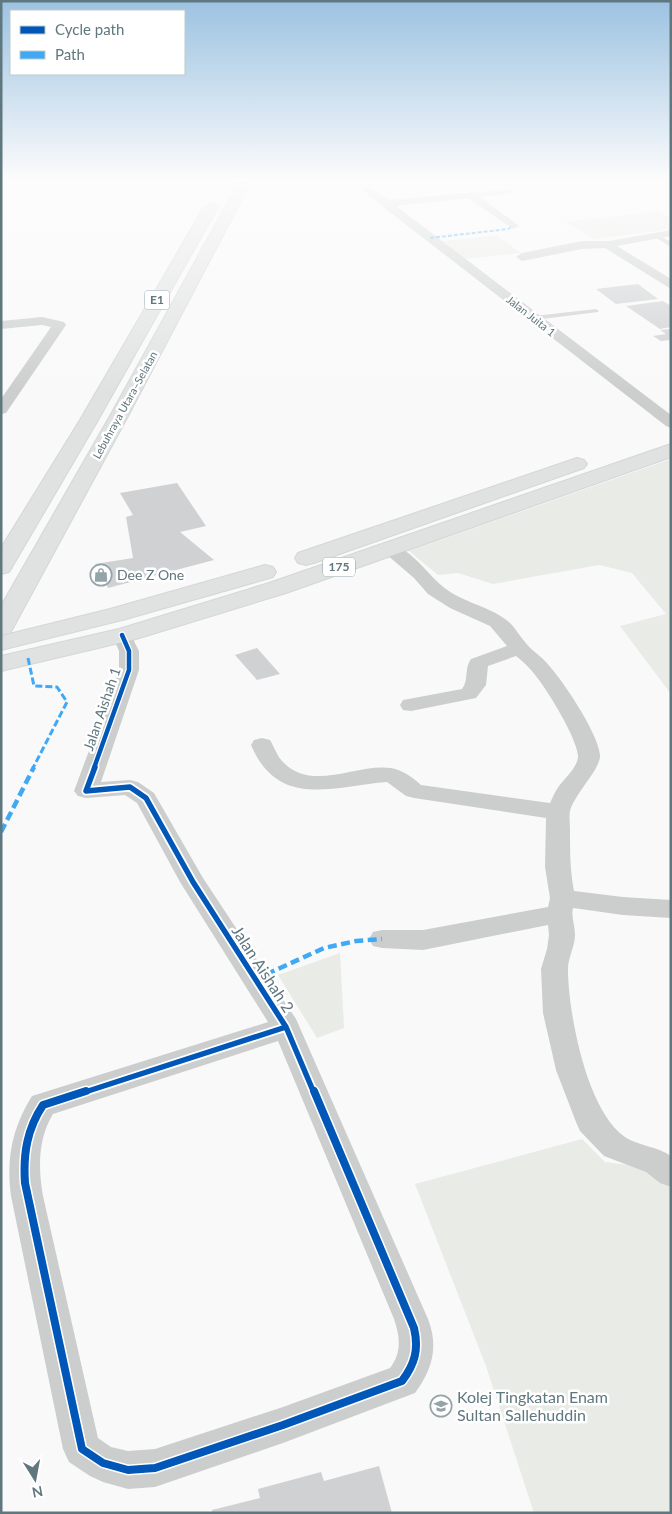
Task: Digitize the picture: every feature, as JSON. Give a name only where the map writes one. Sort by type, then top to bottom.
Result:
[{"type":"highway","name":"Lebuhraya Utara–Selatan","points":[[1,567],[89,420],[186,251]]},
{"type":"highway","name":"Lebuhraya Utara–Selatan","points":[[1,628],[58,523],[120,416],[208,251]]},
{"type":"highway","name":"175","points":[[1,643],[240,580],[671,433]]},
{"type":"highway","name":"175","points":[[1,664],[122,635],[207,611],[392,550],[671,450]]},
{"type":"street","name":"Jalan Juita 1","points":[[447,251],[671,423]]},
{"type":"street","points":[[522,257],[554,251]]},
{"type":"street","points":[[619,251],[671,285]]},
{"type":"street","points":[[1,325],[42,321],[59,325],[1,410]]},
{"type":"street","points":[[1,384],[20,382]]},
{"type":"street","points":[[392,550],[421,574],[435,590],[457,604],[497,622],[538,665],[568,708],[587,746],[589,757],[586,766],[567,792],[558,812],[557,867],[562,935],[554,969],[557,1013],[571,1070],[584,1108],[591,1122],[615,1147],[636,1154],[664,1169]]},
{"type":"street","name":"Jalan Aishah 1","points":[[86,790],[128,670],[129,651],[122,635]]},
{"type":"street","points":[[411,704],[468,694],[476,685],[478,663],[520,648]]},
{"type":"street","points":[[262,745],[272,765],[279,772],[293,778],[312,782],[390,775],[400,779],[414,791],[558,812]]},
{"type":"street","name":"Jalan Aishah 2","points":[[86,790],[130,787],[146,798],[193,882],[286,1027],[416,1331],[416,1358],[411,1370],[402,1381],[283,1425],[155,1468],[128,1470],[103,1463],[82,1449],[26,1182],[25,1152],[27,1136],[35,1117],[43,1105],[286,1027]]},
{"type":"street","points":[[382,939],[423,940],[561,906],[623,906],[671,909]]},
{"type":"lane","points":[[534,318],[596,311]]},
{"type":"shaded area","points":[[455,251],[518,251],[521,253],[465,259]]},
{"type":"shaded area","points":[[671,459],[671,694],[620,626],[666,614],[632,573],[599,565],[493,584],[458,573],[438,575],[409,551]]},
{"type":"shaded area","points":[[340,953],[344,1028],[317,1038],[278,975]]},
{"type":"shaded area","points":[[582,1139],[605,1162],[658,1169],[671,1189],[671,1513],[534,1513],[486,1366],[415,1184]]},
{"type":"building","points":[[638,284],[658,299],[616,304],[596,289]]},
{"type":"building","points":[[663,301],[671,306],[671,327],[660,329],[626,306]]},
{"type":"building","points":[[671,329],[671,340],[661,341],[653,336],[666,334],[660,330]]},
{"type":"building","points":[[177,483],[206,526],[180,532],[214,560],[108,588],[95,564],[133,558],[126,517],[133,515],[120,493]]},
{"type":"building","points":[[257,648],[280,674],[257,680],[235,655]]},
{"type":"building","points":[[379,1466],[392,1513],[212,1513],[212,1510],[260,1498],[258,1489],[321,1472],[324,1481]]},
{"type":"marked path","points":[[1,832],[67,702],[57,687],[34,686],[28,658]]},
{"type":"marked path","points":[[254,980],[324,948],[356,941],[382,939]]},
{"type":"cycle path","points":[[122,635],[129,651],[129,670],[86,791],[130,787],[146,798],[193,882],[286,1027],[411,1319],[416,1336],[417,1352],[408,1374],[402,1381],[283,1425],[155,1468],[128,1470],[103,1463],[82,1449],[29,1209],[24,1158],[26,1144],[33,1124],[43,1105],[286,1027]]},
{"type":"place","name":"Dee Z One","points":[[101,575]]},
{"type":"place","name":"Kolej Tingkatan Enam Sultan Sallehuddin","points":[[441,1406]]}]
